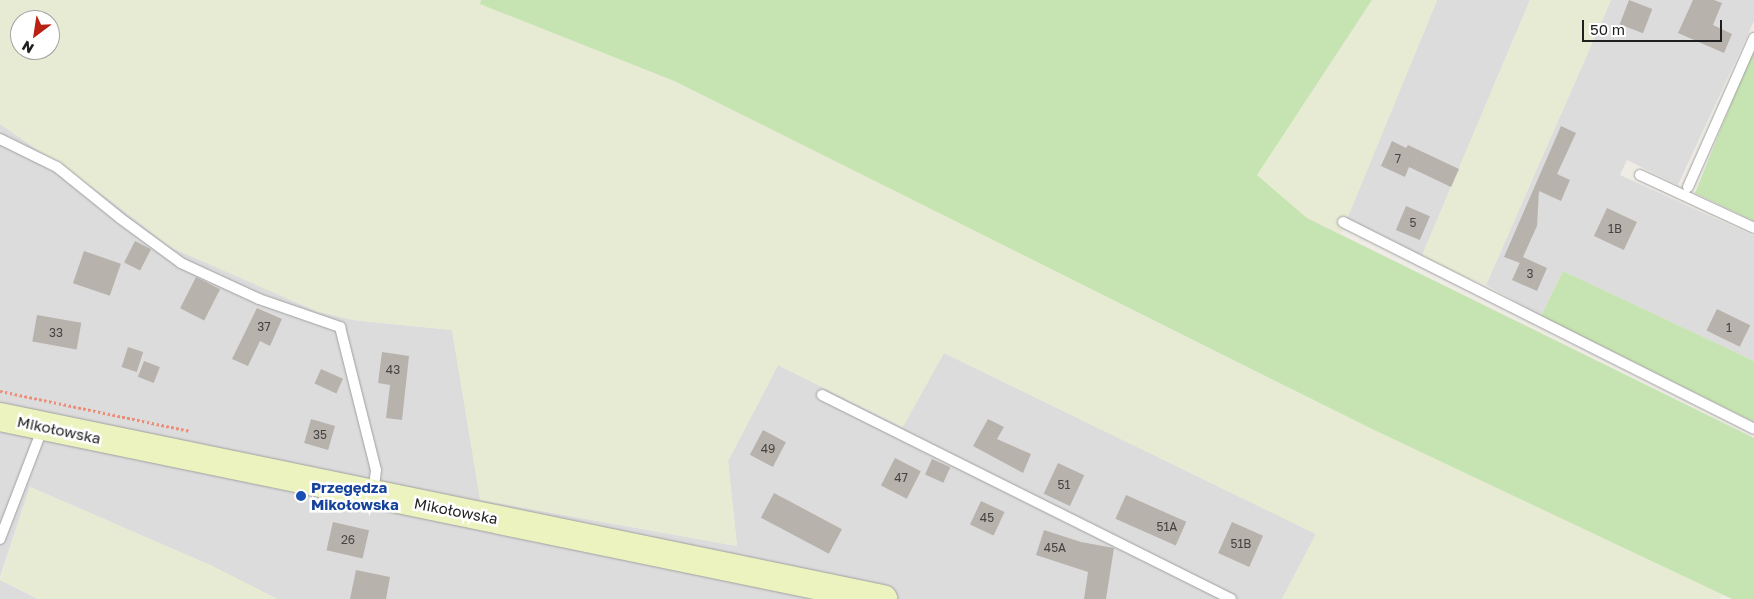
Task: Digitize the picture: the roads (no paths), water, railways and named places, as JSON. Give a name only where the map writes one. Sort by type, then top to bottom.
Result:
[{"type":"main road","name":"Mikołowska","points":[[0,417],[883,599]]},
{"type":"lane","points":[[1688,187],[1754,38]]},
{"type":"lane","points":[[0,139],[57,167],[120,218],[181,263],[260,299],[340,327],[376,470],[373,495]]},
{"type":"lane","points":[[1640,175],[1754,228]]},
{"type":"lane","points":[[1343,222],[1754,429]]},
{"type":"lane","points":[[822,395],[1231,599]]},
{"type":"lane","points":[[0,539],[43,426]]},
{"type":"place","name":"Przegędza Mikołowska","points":[[301,496]]}]
